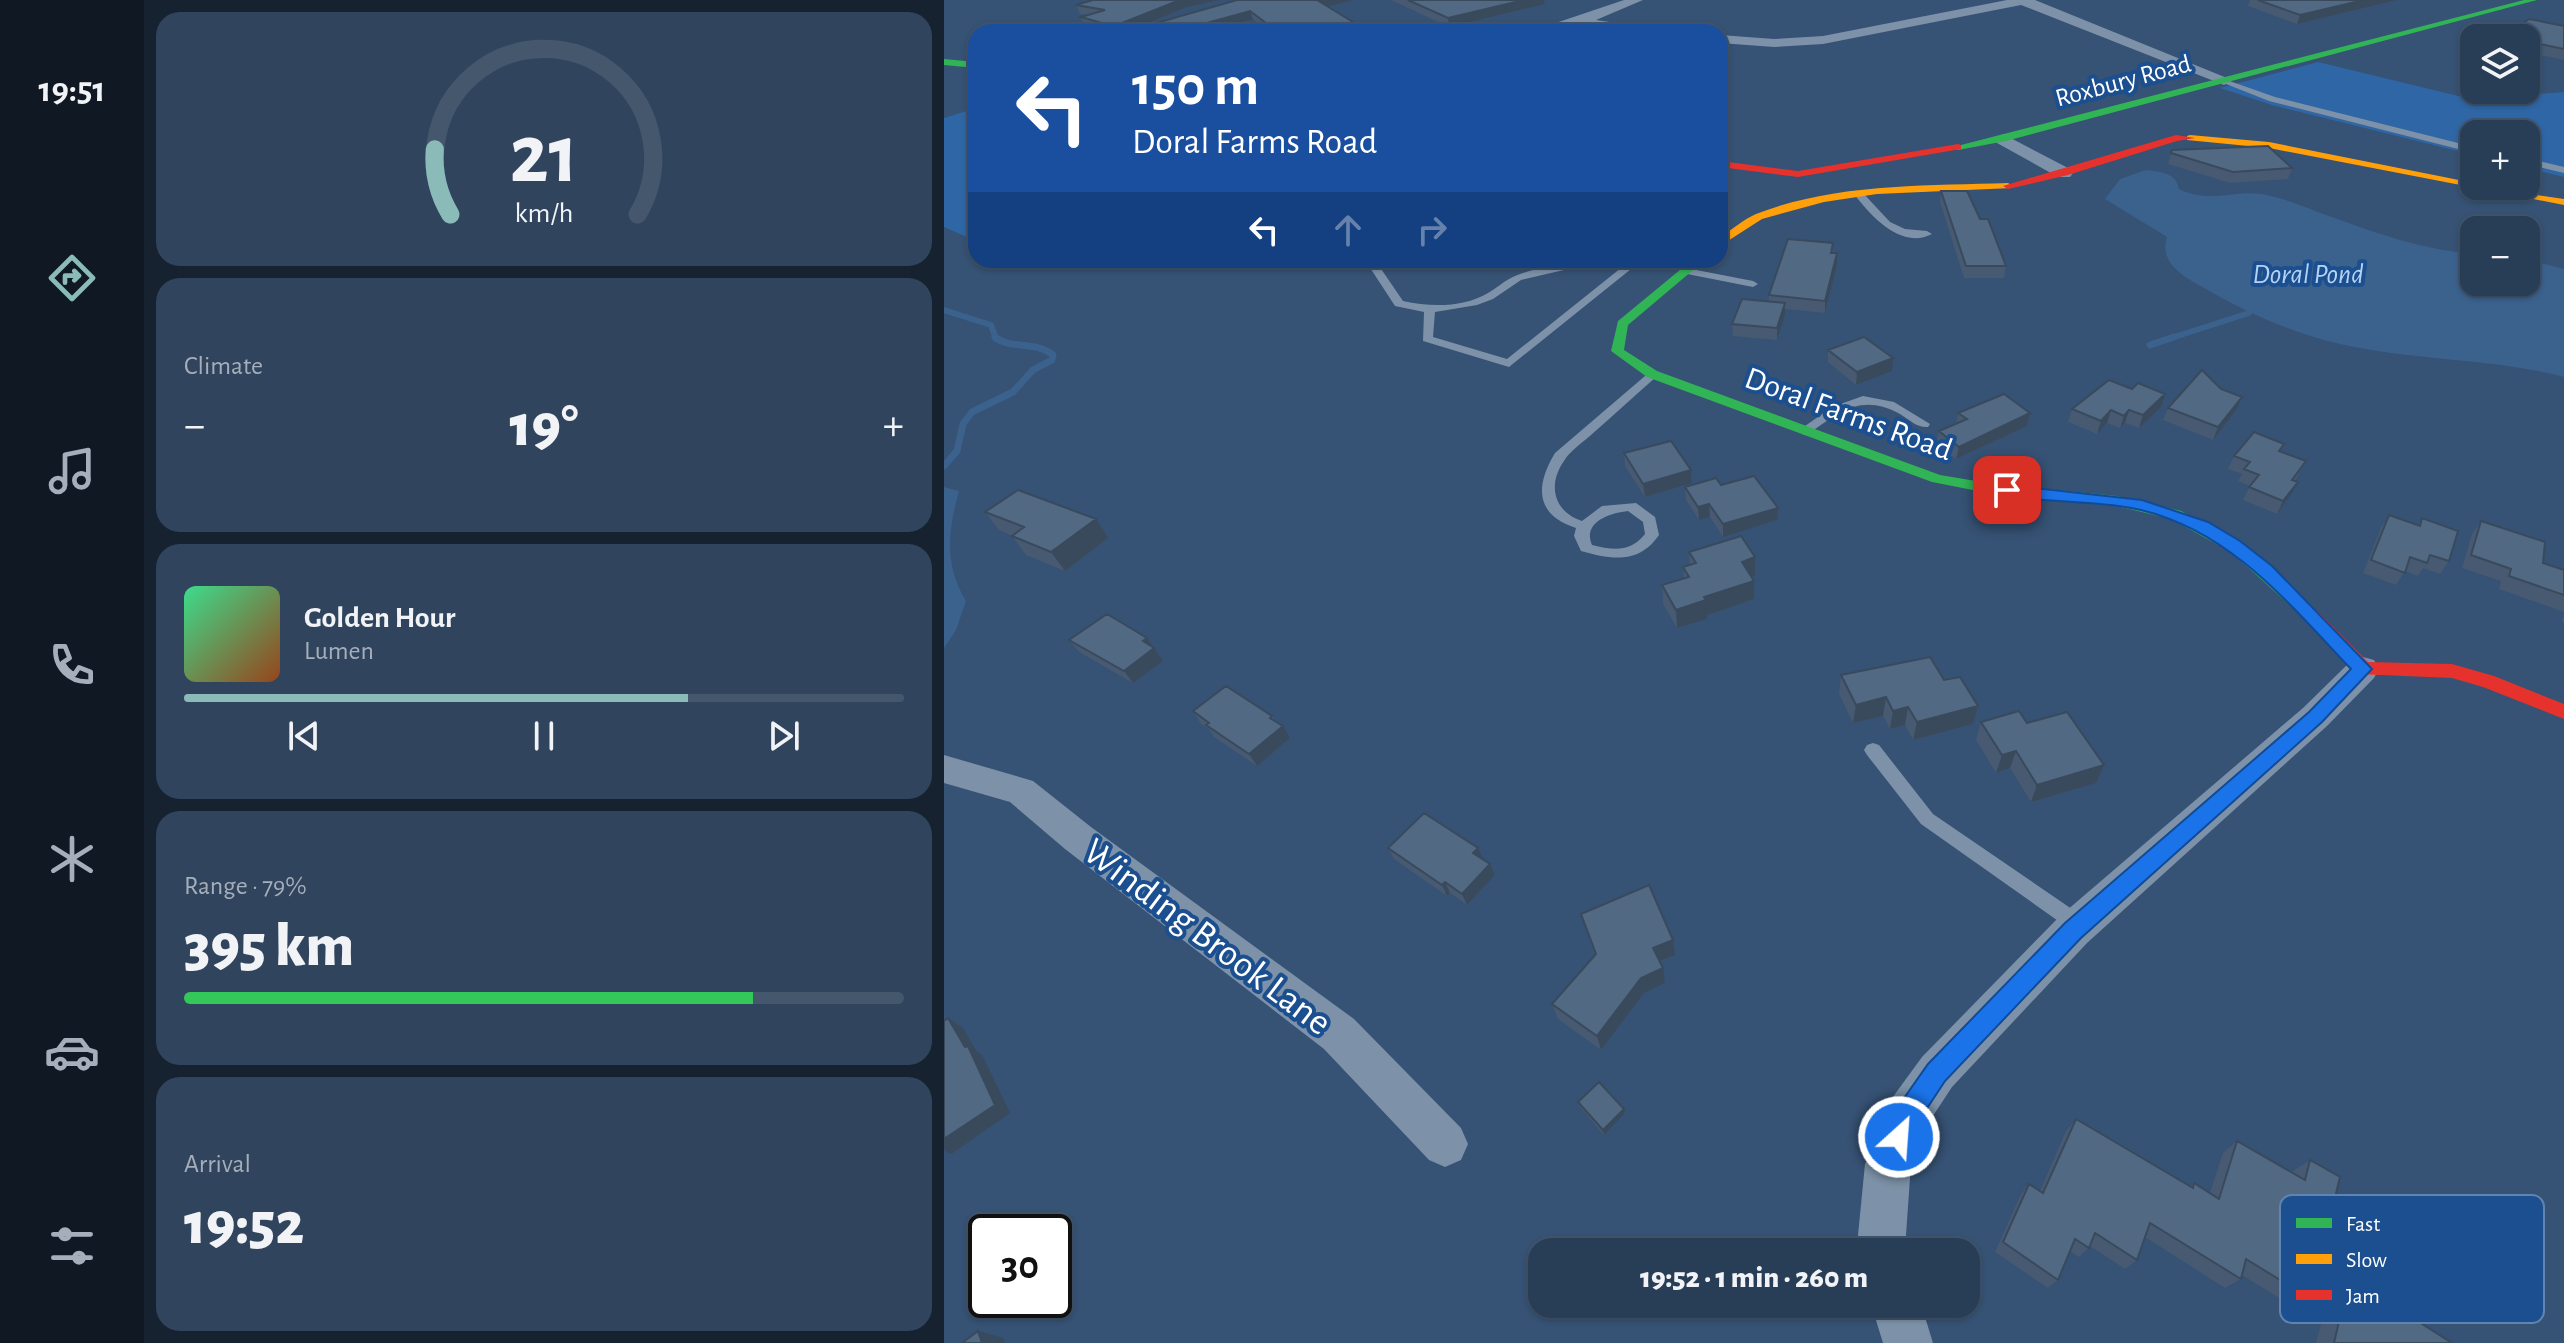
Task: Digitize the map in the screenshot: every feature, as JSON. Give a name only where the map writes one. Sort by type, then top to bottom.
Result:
[{"type":"street","points":[[1570,24],[1636,0]]},
{"type":"street","points":[[1728,40],[1774,43],[1823,40],[2023,0],[2224,80]]},
{"type":"street","name":"Roxbury Road","points":[[1728,165],[1798,174],[2003,139],[2533,0]]},
{"type":"street","points":[[1579,22],[1593,24]]},
{"type":"street","points":[[944,62],[968,64]]},
{"type":"street","points":[[1728,238],[1758,217],[1823,199],[1859,194],[2000,187],[2064,173],[2176,138],[2213,137],[2564,202]]},
{"type":"street","points":[[2003,139],[2064,173]]},
{"type":"street","name":"Doral Farms Road","points":[[1689,268],[1622,324],[1617,351],[1652,374],[1918,474],[1950,483],[2142,505],[2203,526],[2266,570],[2363,669]]},
{"type":"street","points":[[1883,1238],[1888,1164],[1911,1110],[1937,1072],[2080,925],[2315,717],[2363,669],[2452,671],[2488,681],[2564,712]]},
{"type":"street","name":"Winding Brook Lane","points":[[944,769],[1021,791],[1078,838],[1339,1034],[1445,1144]]},
{"type":"street","points":[[1900,1318],[1908,1343]]},
{"type":"lane","points":[[2224,80],[2302,108],[2460,147]]},
{"type":"lane","points":[[2540,164],[2564,170]]},
{"type":"lane","points":[[1859,194],[1885,226],[1908,234],[1927,234]]},
{"type":"lane","points":[[1375,268],[1399,304],[1430,310],[1473,303],[1489,297],[1518,278],[1565,268]]},
{"type":"lane","points":[[1430,310],[1427,339],[1509,363],[1627,268]]},
{"type":"lane","points":[[1702,268],[1753,284]]},
{"type":"lane","points":[[1584,526],[1561,517],[1551,506],[1547,495],[1549,473],[1560,456],[1652,374]]},
{"type":"lane","points":[[1804,431],[1843,405],[1862,400],[1895,403],[1924,424]]},
{"type":"lane","points":[[1631,506],[1650,520],[1652,535],[1639,550],[1624,555],[1607,554],[1586,548],[1581,536],[1584,526],[1607,509],[1631,506]]},
{"type":"lane","points":[[1873,750],[1927,819],[2080,925]]},
{"type":"shaded area","points":[[2318,62],[2460,96],[2460,104],[2540,104],[2540,94],[2564,92],[2564,177],[2540,171],[2540,120],[2460,120],[2460,152],[2272,105],[2220,88]]},
{"type":"shaded area","points":[[968,110],[968,238],[944,227],[944,118]]},
{"type":"water","name":"Doral Pond","points":[[2146,170],[2162,172],[2175,179],[2179,189],[2201,196],[2262,194],[2402,240],[2460,252],[2460,296],[2540,296],[2540,263],[2564,269],[2564,377],[2516,367],[2349,346],[2306,335],[2245,310],[2175,269],[2167,255],[2167,237],[2105,199],[2120,179]]},
{"type":"water","points":[[944,487],[959,491],[950,547],[954,574],[966,601],[956,630],[944,648]]},
{"type":"building","points":[[1093,0],[1180,0],[1122,23],[1130,24],[1105,24],[1081,17],[1105,10],[1076,5]]},
{"type":"building","points":[[1237,0],[1317,0],[1356,24],[1267,24],[1250,11],[1203,24],[1153,24]]},
{"type":"building","points":[[1408,0],[1524,0],[1448,18]]},
{"type":"building","points":[[2258,0],[2364,0],[2300,15]]},
{"type":"building","points":[[2529,19],[2564,26],[2564,49],[2540,44],[2540,24],[2522,24]]},
{"type":"building","points":[[2268,146],[2292,168],[2233,172],[2171,153],[2172,150]]},
{"type":"building","points":[[1941,191],[1967,191],[1980,219],[1988,219],[2006,266],[1966,266]]},
{"type":"building","points":[[1788,239],[1833,243],[1831,253],[1837,253],[1825,301],[1769,295]]},
{"type":"building","points":[[1742,299],[1785,303],[1777,328],[1732,324]]},
{"type":"building","points":[[1864,337],[1893,358],[1857,372],[1828,350]]},
{"type":"building","points":[[2202,370],[2221,389],[2242,397],[2218,427],[2168,408]]},
{"type":"building","points":[[2109,380],[2132,389],[2138,383],[2165,394],[2143,415],[2129,410],[2124,416],[2111,410],[2101,421],[2072,409]]},
{"type":"building","points":[[2004,394],[2030,413],[1959,447],[1939,431],[1967,419],[1958,413]]},
{"type":"building","points":[[2254,432],[2284,444],[2279,451],[2306,461],[2292,480],[2298,482],[2283,501],[2249,487],[2259,475],[2244,469],[2250,462],[2234,456]]},
{"type":"building","points":[[1671,441],[1691,470],[1643,484],[1624,453]]},
{"type":"building","points":[[1754,476],[1778,508],[1723,524],[1709,504],[1698,507],[1685,487],[1716,478],[1721,485]]},
{"type":"building","points":[[1018,490],[1096,519],[1051,552],[1012,536],[1024,527],[985,512]]},
{"type":"building","points":[[2389,515],[2420,526],[2422,518],[2458,531],[2449,561],[2430,555],[2427,563],[2410,557],[2405,573],[2371,560]]},
{"type":"building","points":[[2481,521],[2545,542],[2543,563],[2564,570],[2564,595],[2509,576],[2511,569],[2471,555]]},
{"type":"building","points":[[1741,536],[1755,557],[1742,562],[1754,581],[1704,597],[1706,600],[1676,610],[1662,585],[1689,577],[1683,567],[1696,563],[1689,552]]},
{"type":"building","points":[[1107,614],[1147,638],[1143,641],[1154,648],[1124,671],[1069,640]]},
{"type":"building","points":[[1930,657],[1944,680],[1960,677],[1978,706],[1917,722],[1908,707],[1893,711],[1886,697],[1856,705],[1841,675]]},
{"type":"building","points":[[1226,686],[1283,726],[1249,754],[1206,725],[1209,723],[1193,711]]},
{"type":"building","points":[[2019,711],[2027,723],[2067,712],[2104,765],[2037,785],[2016,751],[2002,755],[1981,722]]},
{"type":"building","points":[[1424,813],[1478,848],[1473,853],[1490,864],[1462,894],[1445,882],[1442,885],[1388,848]]},
{"type":"building","points":[[1649,885],[1673,940],[1653,948],[1663,968],[1641,978],[1597,1036],[1552,1004],[1596,954],[1581,914]]},
{"type":"building","points":[[948,1018],[965,1047],[968,1046],[995,1105],[944,1139],[944,1021]]},
{"type":"building","points":[[1599,1082],[1624,1109],[1603,1130],[1578,1102]]},
{"type":"building","points":[[2076,1119],[2193,1188],[2194,1183],[2219,1199],[2237,1141],[2305,1180],[2310,1160],[2340,1177],[2336,1195],[2280,1195],[2280,1280],[2246,1259],[2241,1279],[2150,1223],[2137,1260],[2095,1233],[2089,1248],[2075,1239],[2058,1280],[2003,1242],[2029,1184],[2043,1193]]},
{"type":"building","points":[[2339,1323],[2421,1323],[2452,1343],[2334,1343]]},
{"type":"building","points":[[978,1331],[982,1343],[962,1343]]},
{"type":"waterway","points":[[944,310],[991,325],[995,337]]},
{"type":"waterway","points":[[2168,339],[2249,313]]},
{"type":"waterway","points":[[944,466],[957,451],[963,424],[972,412],[1013,392],[1033,370],[1052,360],[1053,355],[1046,350],[1008,343],[995,337]]},
{"type":"waterway","points":[[2168,339],[2174,337]]},
{"type":"waterway","points":[[2150,345],[2168,339]]},
{"type":"traffic: fast","points":[[1958,147],[2003,139],[2533,0]]},
{"type":"traffic: fast","points":[[944,62],[968,64]]},
{"type":"traffic: fast","points":[[1689,268],[1622,324],[1617,351],[1652,374],[1937,479],[1988,488],[2117,501],[2176,515],[2237,548],[2311,615]]},
{"type":"traffic: slow","points":[[2190,138],[2229,139],[2269,145],[2564,202]]},
{"type":"traffic: slow","points":[[1728,238],[1758,217],[1823,199],[1877,191],[2008,186]]},
{"type":"traffic: jam","points":[[2008,186],[2064,173],[2176,138],[2190,138]]},
{"type":"traffic: jam","points":[[1728,165],[1798,174],[1958,147]]},
{"type":"traffic: jam","points":[[2311,615],[2363,669],[2452,671],[2488,681],[2564,712]]},
{"type":"route","points":[[1899,1137],[1911,1110],[1937,1072],[2073,930],[2315,717],[2363,669],[2266,570],[2203,526],[2142,505],[2007,490]]}]
